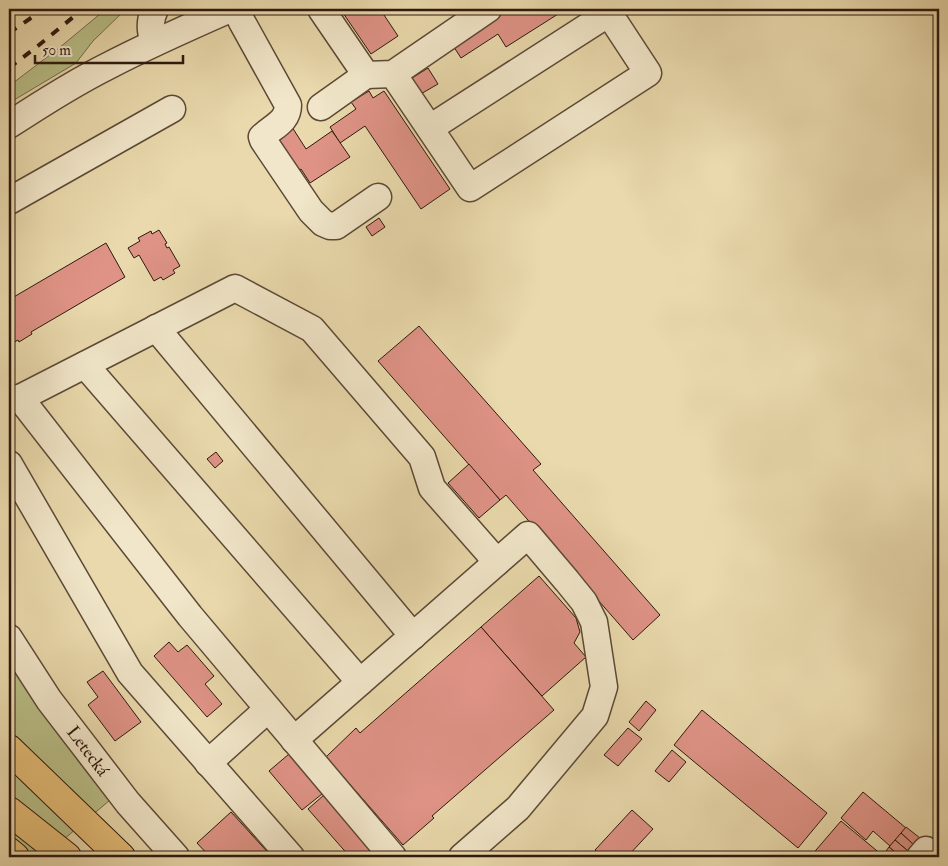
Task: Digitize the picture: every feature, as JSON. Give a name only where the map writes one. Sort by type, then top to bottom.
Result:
[{"type":"highway","points":[[9,749],[121,857]]},
{"type":"highway","points":[[9,811],[67,857]]},
{"type":"highway","points":[[9,852],[15,857]]},
{"type":"street","points":[[154,43],[150,24],[155,9]]},
{"type":"street","points":[[9,125],[89,76],[154,43],[230,9]]},
{"type":"street","points":[[236,9],[288,105],[285,118],[266,133],[262,137],[263,140],[311,211],[323,223],[336,226],[378,197]]},
{"type":"street","points":[[321,9],[366,74]]},
{"type":"street","points":[[321,107],[366,74],[393,74],[488,9]]},
{"type":"street","points":[[393,74],[470,188],[648,73],[608,11],[430,128]]},
{"type":"street","points":[[9,201],[172,109]]},
{"type":"street","points":[[393,857],[190,616],[14,398],[85,365],[235,288],[312,329],[422,457],[432,488],[497,562]]},
{"type":"street","points":[[156,328],[413,636]]},
{"type":"street","points":[[85,365],[360,682]]},
{"type":"street","points":[[9,464],[130,673],[291,857]]},
{"type":"street","points":[[294,740],[528,535],[584,602],[594,622],[604,687],[595,716],[518,808],[462,857]]},
{"type":"street","name":"Letecká","points":[[9,638],[49,700],[122,795],[176,857]]},
{"type":"street","points":[[208,763],[268,709]]},
{"type":"green space","points":[[106,9],[126,9],[93,41],[76,63],[9,103],[9,86]]},
{"type":"green space","points":[[9,660],[110,800],[43,857],[9,857]]},
{"type":"building","points":[[380,9],[398,36],[371,54],[341,10]]},
{"type":"building","points":[[506,9],[566,9],[506,47],[498,34],[461,58],[452,44]]},
{"type":"building","points":[[428,68],[438,84],[419,95],[409,80]]},
{"type":"building","points":[[369,91],[373,98],[384,91],[450,189],[421,209],[365,126],[340,143],[330,127],[356,109],[351,102]]},
{"type":"building","points":[[292,127],[306,149],[332,131],[350,157],[310,183],[301,169],[292,175],[270,142]]},
{"type":"building","points":[[379,218],[385,227],[372,236],[366,227]]},
{"type":"building","points":[[159,230],[167,243],[165,244],[167,248],[169,247],[180,266],[173,270],[175,273],[163,280],[161,277],[154,281],[139,255],[134,258],[128,248],[140,241],[138,238],[151,231],[152,234]]},
{"type":"building","points":[[106,243],[125,277],[31,332],[32,334],[19,342],[18,340],[9,345],[9,293],[12,298]]},
{"type":"building","points":[[419,326],[541,464],[533,470],[660,615],[633,640],[506,495],[500,500],[378,361]]},
{"type":"building","points":[[216,452],[223,461],[215,468],[207,459]]},
{"type":"building","points":[[469,464],[500,500],[479,518],[448,483]]},
{"type":"building","points":[[539,576],[576,618],[580,632],[574,643],[586,657],[542,696],[481,627]]},
{"type":"building","points":[[481,627],[554,710],[432,816],[434,818],[403,845],[326,757],[356,728],[360,733]]},
{"type":"building","points":[[169,642],[178,652],[187,645],[214,676],[205,684],[222,704],[207,717],[154,656]]},
{"type":"building","points":[[103,671],[141,722],[115,741],[88,705],[98,697],[87,682]]},
{"type":"building","points":[[646,701],[656,710],[639,731],[629,722]]},
{"type":"building","points":[[702,710],[827,813],[798,848],[674,745]]},
{"type":"building","points":[[628,728],[642,739],[618,766],[604,755]]},
{"type":"building","points":[[672,750],[686,762],[669,782],[655,771]]},
{"type":"building","points":[[289,754],[322,794],[302,810],[269,771]]},
{"type":"building","points":[[863,792],[906,828],[890,846],[873,831],[866,840],[841,818]]},
{"type":"building","points":[[324,795],[378,857],[350,857],[308,809]]},
{"type":"building","points":[[632,810],[653,829],[627,857],[603,857],[595,850]]},
{"type":"building","points":[[231,812],[272,857],[210,857],[197,843]]},
{"type":"building","points":[[841,821],[882,855],[881,857],[810,857]]},
{"type":"building","points":[[906,827],[920,838],[914,845],[901,833]]},
{"type":"building","points":[[901,833],[914,845],[908,851],[895,840]]},
{"type":"building","points":[[895,840],[908,851],[903,857],[889,847]]},
{"type":"building","points":[[889,847],[901,857],[888,857],[884,854]]},
{"type":"railway","points":[[9,33],[44,9]]},
{"type":"railway","points":[[9,68],[83,9]]}]
